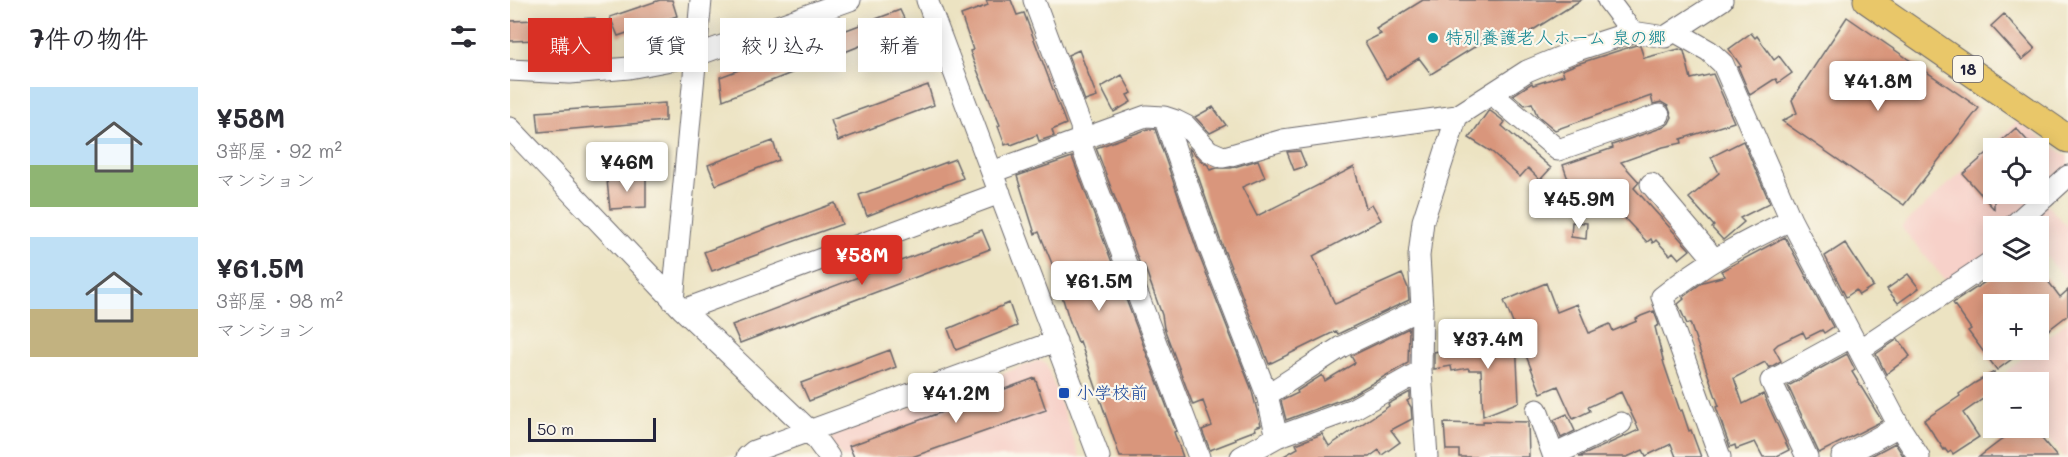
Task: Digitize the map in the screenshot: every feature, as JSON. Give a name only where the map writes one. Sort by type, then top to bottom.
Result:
[{"type":"main road","name":"18","points":[[1868,0],[2068,139]]},
{"type":"street","points":[[700,18],[701,0]]},
{"type":"street","points":[[708,51],[850,0]]},
{"type":"street","points":[[927,0],[1099,457]]},
{"type":"street","points":[[1034,0],[1081,126],[1083,150],[1199,457]]},
{"type":"street","points":[[1608,0],[1632,32]]},
{"type":"street","points":[[992,172],[1146,116],[1164,117],[1186,126],[1209,151],[1223,157],[1283,140],[1457,116],[1527,71],[1580,49],[1632,32],[1665,37],[1722,0]]},
{"type":"street","points":[[1676,32],[1709,51],[1723,64],[1791,220],[1899,426],[1918,457]]},
{"type":"street","points":[[510,70],[570,74],[624,69]]},
{"type":"street","points":[[678,305],[696,72]]},
{"type":"street","points":[[1492,94],[1558,150],[1659,115]]},
{"type":"street","points":[[1427,457],[1421,371],[1422,309],[1419,256],[1424,221],[1457,116]]},
{"type":"street","points":[[1164,117],[1209,246],[1267,395],[1277,437]]},
{"type":"street","points":[[510,128],[678,305],[810,431],[829,457]]},
{"type":"street","points":[[2024,216],[2068,176]]},
{"type":"street","points":[[1651,184],[1714,259]]},
{"type":"street","points":[[678,305],[1000,193]]},
{"type":"street","points":[[1720,457],[1662,297],[1714,259],[1747,240],[1791,220]]},
{"type":"street","points":[[1807,457],[1771,381],[1855,343],[1983,267]]},
{"type":"street","points":[[1267,395],[1341,346],[1422,309]]},
{"type":"street","points":[[747,457],[754,451],[1056,340]]},
{"type":"street","points":[[1241,457],[1277,437],[1353,409],[1421,371]]},
{"type":"street","points":[[1537,410],[1554,456],[1621,423]]},
{"type":"street","points":[[1842,457],[1899,426]]},
{"type":"shaded area","points":[[2018,121],[2042,138],[1999,138]]},
{"type":"shaded area","points":[[2049,143],[2068,157],[2068,171],[2049,188]]},
{"type":"shaded area","points":[[1983,153],[1983,204],[2031,204],[2018,216],[1983,216],[1983,262],[1949,285],[1901,227]]},
{"type":"shaded area","points":[[2046,204],[2068,227],[2068,281],[2049,260],[2049,216],[2030,216]]},
{"type":"shaded area","points":[[2068,320],[2068,457],[2064,457],[2048,438],[2049,372],[2006,372],[2020,360],[2049,360],[2049,336]]},
{"type":"shaded area","points":[[1039,360],[1046,363],[1080,457],[842,457],[831,442],[833,436]]},
{"type":"building","points":[[660,0],[672,0],[677,16],[624,18],[624,34],[618,36],[610,17]]},
{"type":"building","points":[[986,0],[1011,0],[1017,15],[1024,13],[1066,124],[1052,130],[1054,136],[1039,141],[1037,135],[1005,145],[998,126],[1000,125],[973,60],[970,51],[973,50],[961,15],[988,5]]},
{"type":"building","name":"特別養護老人ホーム 泉の郷","points":[[1423,0],[1581,0],[1509,45],[1502,36],[1484,41],[1431,74],[1419,58],[1386,79],[1365,42],[1381,34],[1376,29]]},
{"type":"building","points":[[900,10],[904,18],[879,18]]},
{"type":"building","points":[[2004,14],[2035,49],[2022,60],[1991,26]]},
{"type":"building","points":[[1847,17],[1979,108],[1904,205],[1782,121],[1797,113],[1792,100]]},
{"type":"building","points":[[528,20],[528,40],[510,41],[510,21]]},
{"type":"building","points":[[858,26],[858,47],[846,51],[846,30]]},
{"type":"building","points":[[1751,33],[1755,38],[1757,36],[1774,60],[1779,56],[1792,73],[1778,83],[1776,79],[1773,80],[1750,95],[1738,67],[1741,66],[1729,49]]},
{"type":"building","points":[[1636,45],[1640,46],[1644,58],[1679,49],[1684,51],[1691,79],[1713,74],[1734,122],[1681,139],[1682,143],[1663,147],[1621,162],[1639,182],[1634,188],[1690,250],[1679,259],[1673,252],[1670,255],[1656,240],[1653,243],[1651,239],[1647,242],[1614,207],[1609,211],[1605,206],[1599,211],[1580,188],[1572,191],[1563,165],[1664,127],[1672,117],[1668,106],[1661,102],[1653,104],[1651,96],[1555,130],[1537,115],[1532,103],[1525,105],[1513,95],[1532,83],[1533,85],[1564,75],[1562,70]]},
{"type":"building","points":[[1079,50],[1097,97],[1085,101],[1068,55]]},
{"type":"building","points":[[733,72],[794,72],[723,100],[720,77]]},
{"type":"building","points":[[1122,75],[1132,93],[1127,95],[1131,102],[1114,112],[1101,87]]},
{"type":"building","points":[[928,85],[934,105],[838,141],[831,120]]},
{"type":"building","points":[[665,103],[665,121],[539,132],[537,112]]},
{"type":"building","points":[[1213,107],[1226,125],[1210,133],[1195,117]]},
{"type":"building","points":[[1489,110],[1505,122],[1502,126],[1551,168],[1540,180],[1528,168],[1520,177],[1492,152],[1469,138]]},
{"type":"building","points":[[2016,128],[2025,138],[2004,138]]},
{"type":"building","points":[[1148,129],[1155,129],[1197,250],[1251,388],[1261,425],[1255,427],[1256,430],[1235,438],[1236,440],[1210,450],[1202,430],[1212,426],[1203,401],[1193,405],[1164,328],[1162,315],[1144,265],[1141,267],[1096,148]]},
{"type":"building","points":[[773,141],[779,160],[716,185],[708,165]]},
{"type":"building","points":[[1743,141],[1770,203],[1740,218],[1744,222],[1723,240],[1712,228],[1714,226],[1689,198],[1719,173],[1711,157]]},
{"type":"building","points":[[1188,147],[1208,165],[1210,170],[1231,168],[1258,160],[1265,177],[1242,187],[1257,216],[1354,167],[1366,208],[1372,204],[1381,220],[1313,256],[1335,304],[1402,274],[1408,288],[1409,300],[1338,334],[1336,331],[1269,364],[1221,242]]},
{"type":"building","points":[[1300,151],[1306,166],[1294,170],[1287,152]]},
{"type":"building","points":[[1072,157],[1176,431],[1174,432],[1183,457],[1120,457],[1080,341],[1078,342],[1069,319],[1053,266],[1039,232],[1035,234],[1017,176]]},
{"type":"building","points":[[1983,157],[1983,197],[1963,174]]},
{"type":"building","points":[[955,159],[963,178],[867,216],[859,195]]},
{"type":"building","points":[[646,178],[646,207],[610,209],[607,180]]},
{"type":"building","points":[[835,203],[842,224],[712,271],[704,252]]},
{"type":"building","points":[[1572,222],[1587,223],[1586,239],[1571,237]]},
{"type":"building","points":[[982,230],[990,249],[740,343],[732,325]]},
{"type":"building","points":[[1785,237],[1833,327],[1824,333],[1822,330],[1806,338],[1803,332],[1778,344],[1774,348],[1781,361],[1769,368],[1765,362],[1734,378],[1743,404],[1763,394],[1789,450],[1775,457],[1763,457],[1755,442],[1736,449],[1735,445],[1730,447],[1716,407],[1719,406],[1690,323],[1687,324],[1678,304],[1684,299],[1683,297],[1703,282],[1725,276],[1721,271]]},
{"type":"building","points":[[1845,243],[1873,286],[1859,295],[1856,290],[1846,297],[1825,256]]},
{"type":"building","points":[[1908,274],[1919,288],[1898,303],[1887,289]]},
{"type":"building","points":[[1985,282],[2049,282],[2060,297],[2068,290],[2068,315],[2049,330],[2049,294],[1983,294],[1983,351],[1968,331],[1971,329],[1953,303]]},
{"type":"building","points":[[1546,283],[1557,312],[1577,304],[1589,333],[1610,324],[1613,331],[1654,311],[1659,325],[1655,327],[1664,364],[1680,411],[1682,410],[1701,457],[1676,457],[1671,444],[1646,456],[1643,450],[1627,457],[1579,457],[1639,430],[1621,392],[1588,407],[1590,411],[1573,419],[1558,386],[1541,393],[1504,301]]},
{"type":"building","points":[[1009,303],[1017,326],[956,350],[948,329]]},
{"type":"building","points":[[1409,328],[1408,363],[1348,397],[1286,420],[1281,401],[1298,393],[1297,391],[1322,375],[1325,381],[1355,363],[1351,356]]},
{"type":"building","points":[[1898,339],[1910,356],[1886,374],[1876,354]]},
{"type":"building","points":[[1516,340],[1519,402],[1483,416],[1481,370],[1469,370],[1468,368],[1452,371],[1451,366],[1434,369],[1434,352],[1467,346],[1467,343]]},
{"type":"building","points":[[890,350],[896,367],[809,401],[801,383]]},
{"type":"building","points":[[1847,354],[1855,370],[1852,372],[1882,421],[1819,453],[1788,386]]},
{"type":"building","points":[[1990,360],[2010,360],[1997,370]]},
{"type":"building","points":[[1035,378],[1046,410],[912,457],[854,457],[849,446]]},
{"type":"building","points":[[1983,378],[1983,399],[1963,413],[1979,437],[1953,454],[1951,451],[1948,453],[1924,420]]},
{"type":"building","points":[[1410,392],[1410,399],[1407,401],[1411,407],[1412,419],[1391,430],[1400,442],[1382,455],[1379,450],[1369,457],[1282,457],[1298,448],[1296,444],[1322,434],[1329,446],[1389,406],[1388,404]]},
{"type":"building","points":[[1567,414],[1575,431],[1561,438],[1554,420]]},
{"type":"building","points":[[1483,421],[1528,422],[1529,457],[1459,457],[1459,450],[1446,450],[1444,423],[1483,424]]},
{"type":"building","points":[[2004,438],[2041,438],[2057,457],[1979,457]]},
{"type":"building","points":[[1895,443],[1904,457],[1869,457]]},
{"type":"place","name":"特別養護老人ホーム 泉の郷","points":[[1433,38]]},
{"type":"place","name":"小学校前","points":[[1064,393]]}]
